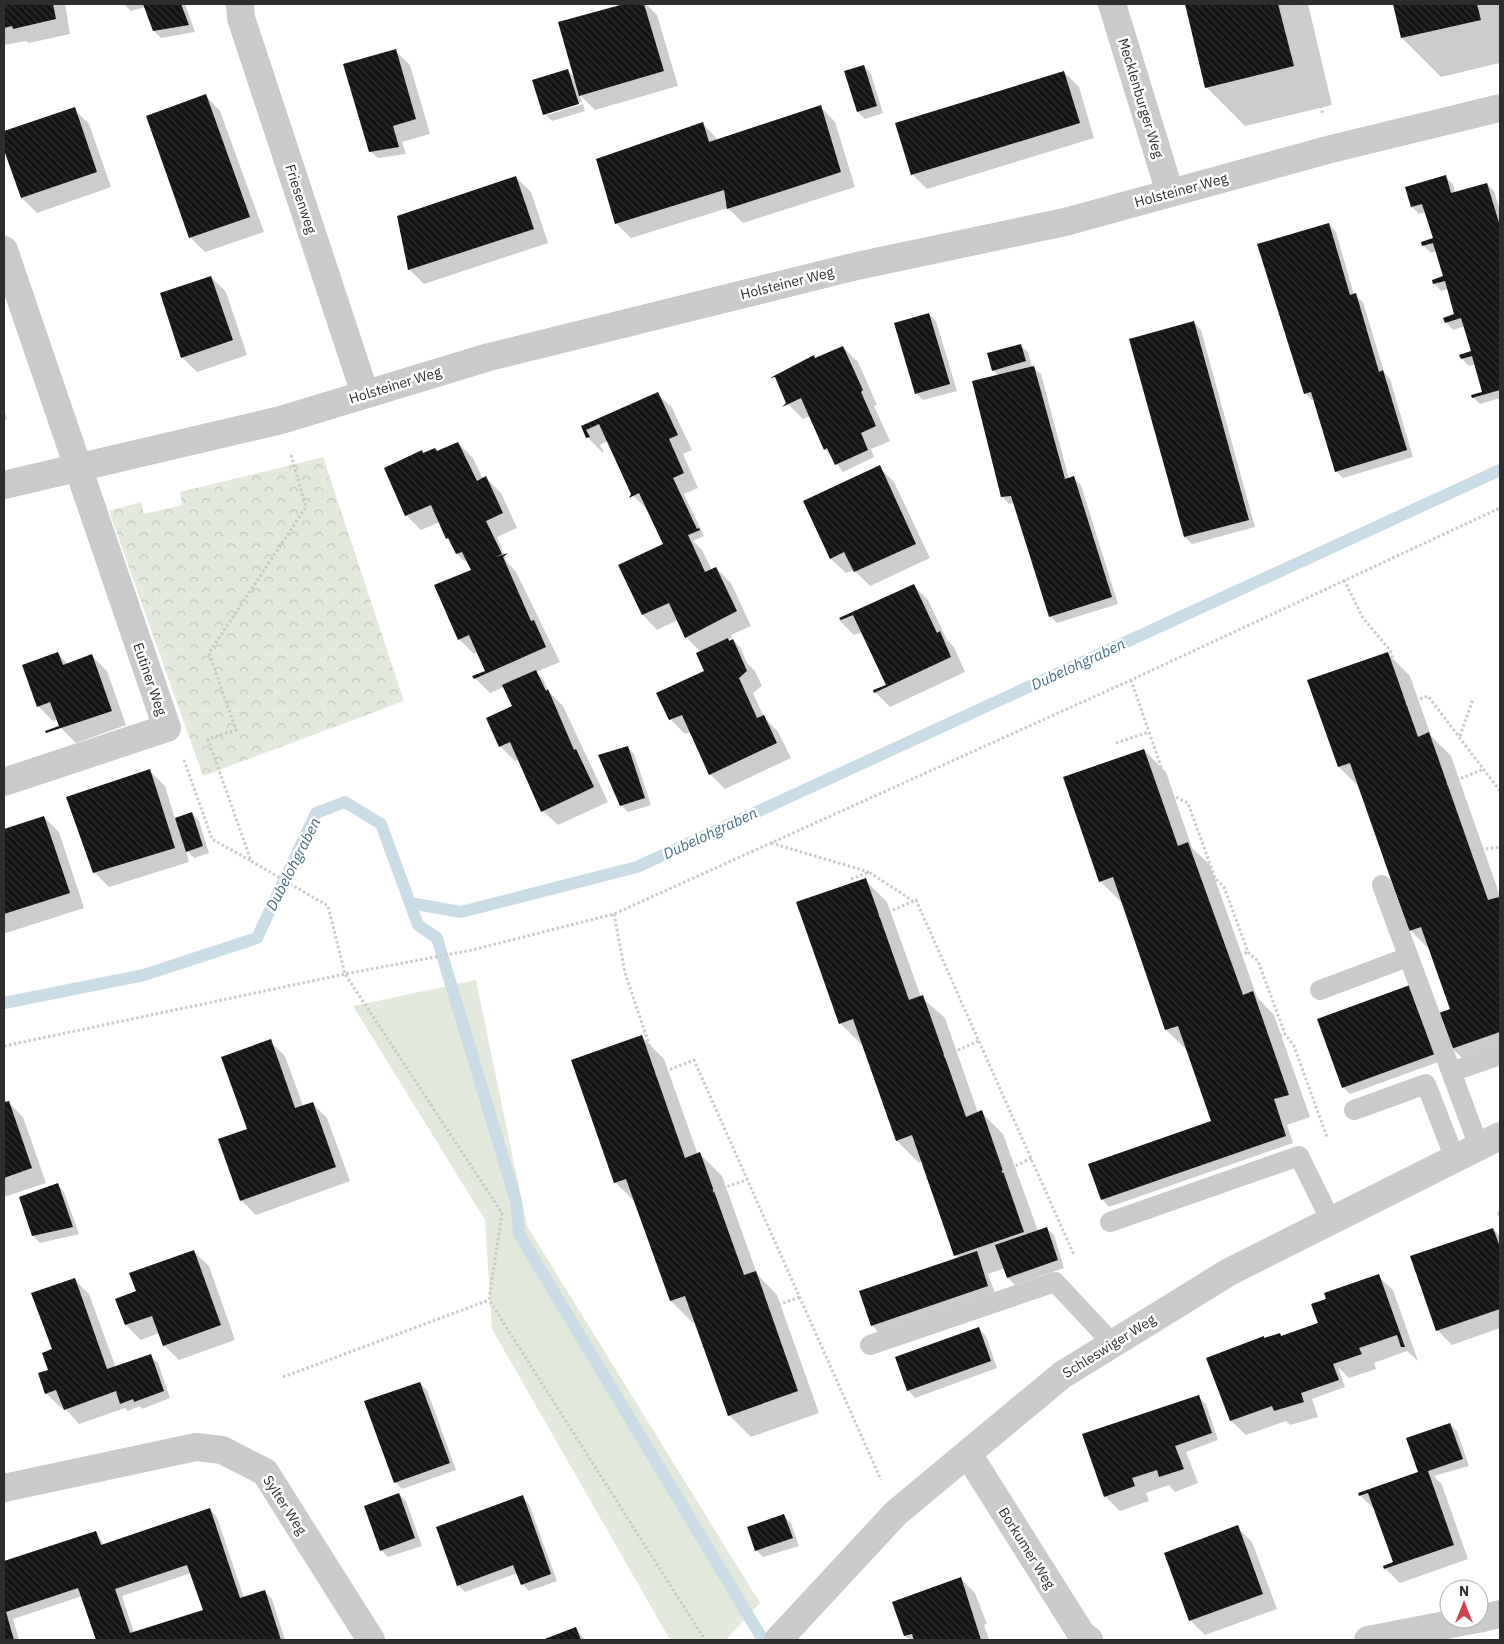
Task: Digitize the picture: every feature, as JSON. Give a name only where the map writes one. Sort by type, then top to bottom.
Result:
[{"type":"street","name":"Friesenweg","points":[[240,4],[241,18],[365,394]]},
{"type":"street","name":"Mecklenburger Weg","points":[[1112,4],[1170,193]]},
{"type":"street","name":"Holsteiner Weg","points":[[4,485],[281,420],[489,357],[876,262],[1065,222],[1332,149],[1500,108]]},
{"type":"street","points":[[4,250],[76,468]]},
{"type":"street","name":"Eutiner Weg","points":[[4,782],[167,728],[76,468]]},
{"type":"street","name":"Schleswiger Weg","points":[[780,1638],[836,1575],[896,1513],[1062,1375],[1112,1342],[1229,1272],[1490,1141]]},
{"type":"street","name":"Sylter Weg","points":[[4,1488],[196,1447],[222,1450],[265,1472],[370,1640]]},
{"type":"street","name":"Borkumer Weg","points":[[968,1454],[1082,1635],[1089,1640]]},
{"type":"street","points":[[1368,1640],[1439,1626]]},
{"type":"lane","points":[[1382,884],[1451,1072],[1490,1141]]},
{"type":"lane","points":[[1320,990],[1408,957]]},
{"type":"lane","points":[[1451,1072],[1500,1055]]},
{"type":"lane","points":[[1354,1110],[1426,1084],[1455,1159]]},
{"type":"lane","points":[[1110,1222],[1299,1156],[1332,1221]]},
{"type":"lane","points":[[870,1345],[1055,1282],[1112,1342]]},
{"type":"path","points":[[1294,4],[1332,149]]},
{"type":"path","points":[[251,861],[208,739],[236,730],[208,653],[306,507],[281,420]]},
{"type":"path","points":[[4,1046],[344,974],[436,958],[614,914],[1131,680],[1500,508]]},
{"type":"path","points":[[1344,580],[1363,618],[1390,650],[1407,704],[1428,696],[1500,791]]},
{"type":"path","points":[[1131,680],[1171,795]]},
{"type":"path","points":[[1459,737],[1472,699]]},
{"type":"path","points":[[167,728],[180,748],[212,839],[328,906],[344,974],[502,1213],[490,1300],[705,1640]]},
{"type":"path","points":[[1116,744],[1149,732]]},
{"type":"path","points":[[1448,784],[1484,770]]},
{"type":"path","points":[[1162,798],[1171,795],[1188,803],[1215,878],[1224,887],[1248,952],[1258,961],[1285,1034],[1294,1046],[1330,1146]]},
{"type":"path","points":[[771,843],[869,872],[914,902],[916,900],[1078,1264]]},
{"type":"path","points":[[1471,851],[1500,847]]},
{"type":"path","points":[[851,879],[869,872]]},
{"type":"path","points":[[1203,882],[1215,878]]},
{"type":"path","points":[[879,916],[914,902]]},
{"type":"path","points":[[614,914],[625,973],[658,1074],[694,1060],[896,1513]]},
{"type":"path","points":[[1230,958],[1248,952]]},
{"type":"path","points":[[1270,1039],[1285,1034]]},
{"type":"path","points":[[944,1056],[979,1041]]},
{"type":"path","points":[[1002,1172],[1032,1158]]},
{"type":"path","points":[[714,1190],[747,1180]]},
{"type":"path","points":[[769,1308],[800,1297]]},
{"type":"path","points":[[283,1378],[490,1300]]},
{"type":"green space","points":[[323,457],[404,701],[203,776],[109,511],[141,502],[144,514],[182,505],[180,492]]},
{"type":"green space","points":[[476,980],[527,1226],[760,1603],[726,1640],[670,1640],[492,1329],[485,1220],[353,1006]]},
{"type":"building","points":[[4,4],[53,4],[56,19],[13,29],[12,26],[4,28]]},
{"type":"building","points":[[143,4],[181,4],[189,25],[153,31]]},
{"type":"building","points":[[624,4],[644,4],[664,71],[579,96],[558,22]]},
{"type":"building","points":[[1185,4],[1278,4],[1294,66],[1205,88]]},
{"type":"building","points":[[1393,4],[1477,4],[1481,20],[1401,38]]},
{"type":"building","points":[[396,49],[416,119],[393,126],[399,147],[369,152],[343,64]]},
{"type":"building","points":[[864,65],[877,106],[857,112],[844,71]]},
{"type":"building","points":[[568,69],[579,104],[543,115],[532,80]]},
{"type":"building","points":[[1064,71],[1080,123],[911,175],[895,123]]},
{"type":"building","points":[[206,94],[250,217],[189,238],[146,116]]},
{"type":"building","points":[[821,105],[841,172],[727,209],[724,190],[615,224],[596,159],[703,122],[709,142]]},
{"type":"building","points":[[75,107],[97,172],[21,198],[4,150],[4,131]]},
{"type":"building","points":[[1446,175],[1451,193],[1487,183],[1500,226],[1500,390],[1472,398],[1471,395],[1482,392],[1472,356],[1461,359],[1459,355],[1471,351],[1461,318],[1445,323],[1443,318],[1454,314],[1445,281],[1433,284],[1432,280],[1443,276],[1433,243],[1422,246],[1421,242],[1433,238],[1422,204],[1411,207],[1405,187]]},
{"type":"building","points":[[516,176],[534,229],[408,270],[397,216]]},
{"type":"building","points":[[1329,223],[1350,295],[1356,293],[1379,372],[1383,370],[1407,450],[1335,472],[1311,392],[1304,394],[1257,244]]},
{"type":"building","points":[[211,276],[233,340],[181,358],[160,293]]},
{"type":"building","points":[[929,313],[950,384],[915,394],[894,323]]},
{"type":"building","points":[[1194,321],[1249,520],[1184,537],[1129,339]]},
{"type":"building","points":[[1021,344],[1026,361],[992,371],[987,353]]},
{"type":"building","points":[[843,346],[863,390],[861,392],[876,426],[861,433],[868,450],[835,465],[827,448],[824,450],[801,398],[782,407],[786,403],[775,377],[770,378],[814,355],[815,358]]},
{"type":"building","points":[[1034,366],[1065,479],[1074,476],[1112,597],[1049,617],[1011,496],[1001,497],[972,381]]},
{"type":"building","points":[[658,392],[678,435],[669,439],[684,473],[673,478],[697,529],[699,528],[700,530],[688,535],[705,572],[716,567],[737,611],[685,638],[669,603],[642,615],[618,565],[663,544],[639,493],[629,498],[631,494],[599,424],[586,430],[590,437],[586,438],[581,426]]},
{"type":"building","points":[[458,442],[477,481],[486,476],[503,513],[486,521],[502,554],[496,557],[508,553],[503,557],[531,621],[534,620],[546,647],[474,679],[472,676],[485,671],[469,635],[458,640],[434,585],[471,570],[462,552],[456,554],[448,538],[446,539],[431,505],[405,516],[384,468],[422,450],[423,453],[435,448],[437,451]]},
{"type":"building","points":[[880,465],[916,544],[854,572],[844,552],[830,559],[803,501]]},
{"type":"building","points":[[914,584],[937,633],[940,631],[951,657],[874,693],[873,690],[886,685],[853,615],[841,620],[839,618]]},
{"type":"building","points":[[728,638],[729,641],[733,639],[747,671],[739,678],[757,718],[764,715],[777,743],[709,775],[682,715],[669,720],[656,693],[704,671],[696,653]]},
{"type":"building","points":[[58,652],[63,665],[92,654],[112,711],[46,733],[45,731],[59,726],[50,702],[37,707],[22,665]]},
{"type":"building","points":[[1388,652],[1418,737],[1429,732],[1488,900],[1499,897],[1500,901],[1500,1032],[1451,1049],[1439,1013],[1450,1009],[1421,927],[1409,931],[1350,763],[1338,767],[1307,680]]},
{"type":"building","points":[[536,670],[546,691],[548,689],[574,750],[576,749],[594,787],[541,812],[510,742],[499,747],[486,718],[512,706],[502,685]]},
{"type":"building","points":[[628,746],[645,798],[620,806],[598,755]]},
{"type":"building","points":[[1144,749],[1178,846],[1188,842],[1243,995],[1253,991],[1289,1095],[1274,1099],[1286,1136],[1101,1200],[1088,1164],[1211,1121],[1178,1026],[1165,1030],[1113,877],[1099,882],[1063,777]]},
{"type":"building","points":[[150,769],[175,848],[93,873],[66,797]]},
{"type":"building","points":[[192,812],[203,846],[186,852],[175,818]]},
{"type":"building","points":[[44,816],[70,893],[4,914],[4,829]]},
{"type":"building","points":[[866,878],[909,1000],[923,995],[966,1117],[982,1110],[1024,1232],[954,1256],[912,1135],[896,1141],[853,1019],[839,1024],[796,902]]},
{"type":"building","points":[[1410,985],[1435,1054],[1342,1088],[1317,1019]]},
{"type":"building","points":[[642,1035],[685,1158],[700,1152],[744,1275],[756,1271],[798,1391],[728,1416],[685,1296],[670,1301],[626,1179],[614,1183],[571,1060]]},
{"type":"building","points":[[271,1039],[295,1108],[313,1102],[336,1167],[240,1201],[218,1139],[247,1129],[221,1057]]},
{"type":"building","points":[[9,1101],[32,1168],[4,1178],[4,1102]]},
{"type":"building","points":[[58,1183],[73,1227],[32,1236],[19,1197]]},
{"type":"building","points":[[1047,1227],[1058,1260],[1007,1278],[995,1245]]},
{"type":"building","points":[[1493,1228],[1500,1247],[1500,1309],[1436,1331],[1410,1256]]},
{"type":"building","points":[[194,1250],[221,1325],[163,1346],[152,1316],[125,1325],[115,1299],[136,1291],[129,1273]]},
{"type":"building","points":[[977,1251],[988,1286],[871,1326],[859,1291]]},
{"type":"building","points":[[1379,1274],[1405,1347],[1401,1347],[1397,1335],[1359,1348],[1362,1354],[1333,1364],[1339,1380],[1301,1393],[1304,1402],[1274,1411],[1272,1406],[1230,1421],[1206,1358],[1264,1336],[1264,1338],[1280,1333],[1281,1336],[1318,1323],[1311,1304],[1326,1299],[1324,1293]]},
{"type":"building","points":[[75,1278],[107,1369],[151,1354],[164,1391],[134,1402],[133,1399],[120,1404],[116,1391],[64,1410],[56,1390],[45,1394],[38,1373],[48,1370],[42,1353],[52,1349],[31,1293]]},
{"type":"building","points":[[979,1327],[991,1361],[907,1391],[895,1357]]},
{"type":"building","points":[[420,1382],[450,1463],[394,1483],[364,1401]]},
{"type":"building","points":[[1199,1395],[1212,1433],[1175,1446],[1184,1469],[1159,1477],[1157,1470],[1132,1478],[1135,1486],[1104,1497],[1082,1434]]},
{"type":"building","points":[[1450,1423],[1463,1459],[1428,1471],[1454,1545],[1384,1569],[1383,1566],[1393,1562],[1368,1493],[1359,1496],[1358,1493],[1418,1472],[1406,1438]]},
{"type":"building","points":[[399,1493],[415,1538],[380,1551],[364,1506]]},
{"type":"building","points":[[523,1495],[551,1574],[521,1585],[513,1565],[457,1586],[436,1527]]},
{"type":"building","points":[[210,1508],[240,1598],[265,1590],[281,1640],[96,1640],[78,1588],[6,1612],[14,1640],[4,1640],[4,1561],[96,1531],[101,1545]],"holes":[[[187,1565],[203,1610],[130,1633],[115,1589]]]},
{"type":"building","points":[[784,1514],[793,1538],[755,1551],[747,1527]]},
{"type":"building","points":[[1238,1525],[1263,1594],[1189,1621],[1164,1553]]},
{"type":"building","points":[[961,1577],[981,1640],[914,1640],[912,1634],[904,1636],[892,1602]]},
{"type":"building","points":[[576,1627],[581,1640],[542,1640]]},
{"type":"waterway","name":"Dubelohgraben","points":[[4,1003],[144,975],[257,938],[316,813],[345,802],[381,824],[410,903],[461,912],[637,867],[1500,470]]},
{"type":"waterway","points":[[410,903],[418,925],[437,938],[516,1201],[519,1234],[763,1640]]}]
